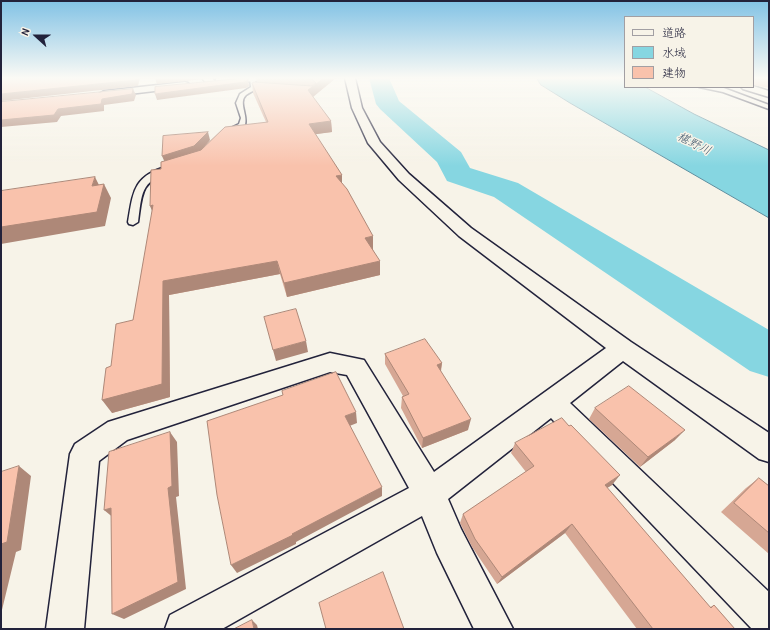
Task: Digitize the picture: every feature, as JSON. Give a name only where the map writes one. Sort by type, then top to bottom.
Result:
[{"type":"street","points":[[357,107],[374,143],[404,176],[465,232],[623,348],[769,449]]},
{"type":"street","points":[[184,629],[430,494],[623,348]]},
{"type":"street","points":[[65,629],[85,454],[118,431],[330,362],[355,367],[430,494],[449,541],[494,629]]},
{"type":"street","points":[[551,401],[769,619]]},
{"type":"lane","points":[[220,138],[242,125],[244,118],[240,107]]},
{"type":"lane","points":[[133,222],[139,187],[144,179],[156,173],[177,167]]},
{"type":"water","name":"椹野川","points":[[578,107],[682,107],[769,150],[769,218]]},
{"type":"building","points":[[1,107],[72,107],[58,109],[54,115],[1,120]]},
{"type":"building","points":[[262,107],[321,107],[331,121],[309,124],[342,175],[336,176],[347,189],[373,236],[365,238],[380,261],[284,283],[277,261],[163,281],[162,384],[102,400],[106,368],[111,366],[116,324],[133,320],[153,205],[150,206],[151,170],[161,169],[161,162],[201,150],[225,127],[268,122]]},
{"type":"building","points":[[208,132],[194,146],[162,156],[163,136]]},
{"type":"building","points":[[95,177],[92,186],[104,184],[97,212],[1,227],[1,191]]},
{"type":"building","points":[[296,309],[306,341],[273,350],[264,317]]},
{"type":"building","points":[[425,339],[442,363],[437,365],[471,419],[423,438],[402,397],[409,394],[385,354]]},
{"type":"building","points":[[336,372],[356,412],[345,416],[382,487],[292,534],[293,535],[231,565],[217,495],[207,421],[283,395],[282,391]]},
{"type":"building","points":[[629,386],[685,430],[648,457],[595,408]]},
{"type":"building","points":[[562,418],[569,426],[571,425],[620,475],[605,485],[711,608],[714,605],[735,629],[653,629],[572,524],[502,577],[475,539],[463,514],[534,466],[515,443]]},
{"type":"building","points":[[170,432],[172,486],[168,488],[178,582],[112,614],[111,508],[104,510],[109,452]]},
{"type":"building","points":[[19,466],[7,542],[1,544],[1,472]]},
{"type":"building","points":[[759,478],[769,486],[769,533],[734,503]]},
{"type":"building","points":[[383,572],[404,629],[326,629],[319,603]]},
{"type":"building","points":[[252,620],[254,629],[234,629]]},
{"type":"waterway","points":[[392,107],[450,158],[458,174],[506,190],[769,356]]}]
